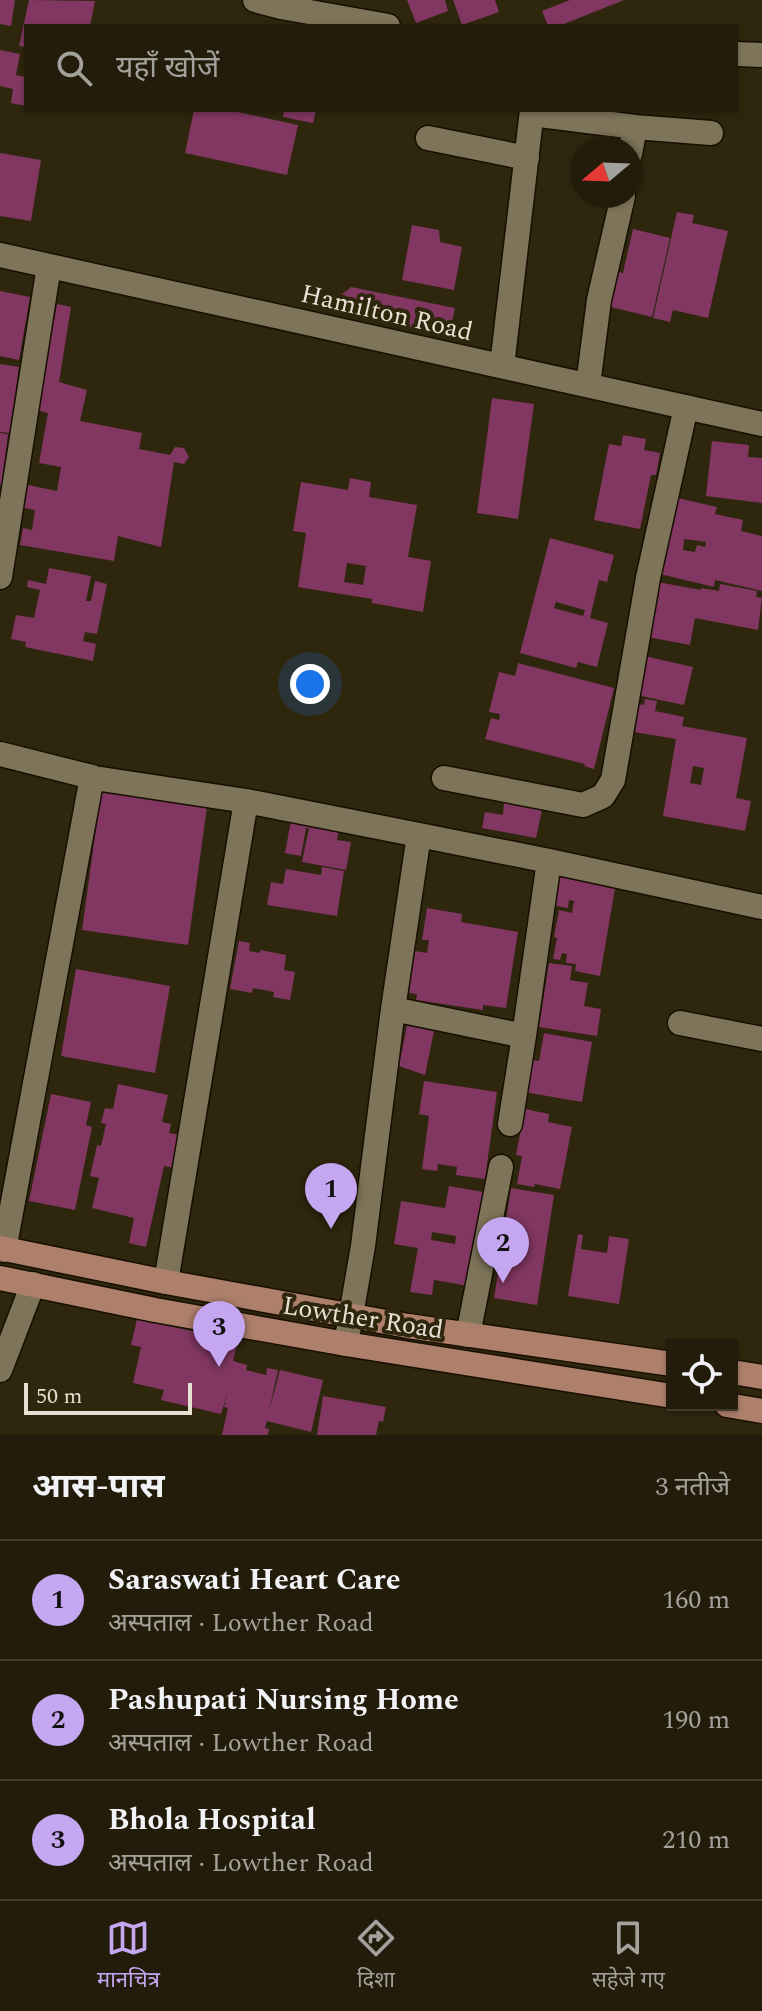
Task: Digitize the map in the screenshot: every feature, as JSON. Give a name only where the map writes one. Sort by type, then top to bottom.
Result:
[{"type":"main road","name":"Lowther Road","points":[[2,1249],[352,1316],[666,1363]]},
{"type":"main road","name":"Lowther Road","points":[[0,1278],[346,1344],[666,1395]]},
{"type":"main road","points":[[738,1373],[762,1377]]},
{"type":"main road","points":[[738,1407],[762,1411]]},
{"type":"street","points":[[255,0],[377,24]]},
{"type":"street","points":[[738,54],[762,55]]},
{"type":"street","points":[[502,366],[532,112],[635,127],[711,133]]},
{"type":"street","points":[[633,136],[635,127]]},
{"type":"street","points":[[428,138],[527,158]]},
{"type":"street","points":[[588,385],[599,300],[620,208]]},
{"type":"street","name":"Hamilton Road","points":[[0,255],[762,424]]},
{"type":"street","points":[[0,577],[49,266]]},
{"type":"street","points":[[444,778],[583,805],[603,796],[613,780],[648,578],[686,407]]},
{"type":"street","points":[[0,754],[92,777],[2,1249]]},
{"type":"street","points":[[101,779],[246,801],[762,907]]},
{"type":"street","points":[[166,1282],[246,801]]},
{"type":"street","points":[[346,1344],[363,1246],[419,835]]},
{"type":"street","points":[[510,1124],[549,861]]},
{"type":"street","points":[[393,1009],[524,1036]]},
{"type":"street","points":[[680,1023],[762,1039]]},
{"type":"street","points":[[468,1335],[501,1167]]},
{"type":"street","points":[[0,1370],[33,1284]]},
{"type":"building","points":[[0,0],[15,0],[11,26],[0,24]]},
{"type":"building","points":[[29,0],[95,1],[90,24],[24,24],[24,47],[19,46]]},
{"type":"building","points":[[407,0],[445,0],[448,11],[416,23]]},
{"type":"building","points":[[453,0],[495,0],[499,12],[462,24]]},
{"type":"building","points":[[570,0],[624,0],[564,24],[547,24],[542,11]]},
{"type":"building","points":[[0,50],[20,54],[16,75],[24,77],[24,106],[11,103],[13,89],[0,86]]},
{"type":"building","points":[[194,112],[237,112],[298,125],[287,175],[185,153]]},
{"type":"building","points":[[284,112],[316,112],[313,123],[283,117]]},
{"type":"building","points":[[0,153],[41,160],[31,221],[0,216]]},
{"type":"building","points":[[677,212],[694,215],[692,223],[728,231],[708,318],[673,310],[670,322],[653,318]]},
{"type":"building","points":[[412,225],[439,230],[440,242],[462,247],[454,290],[402,280]]},
{"type":"building","points":[[633,229],[670,238],[652,317],[607,306],[615,271],[623,273]]},
{"type":"building","points":[[351,287],[455,308],[449,335],[331,311],[334,301]]},
{"type":"building","points":[[0,291],[30,297],[19,360],[0,356]]},
{"type":"building","points":[[57,304],[71,307],[59,382],[87,390],[80,421],[142,433],[139,449],[170,455],[175,447],[184,448],[189,457],[184,464],[174,462],[161,547],[118,536],[114,561],[20,545],[23,528],[32,530],[35,510],[24,508],[28,485],[57,491],[61,467],[39,463],[48,413],[37,410]]},
{"type":"building","points":[[0,364],[19,367],[10,433],[0,432]]},
{"type":"building","points":[[492,398],[534,404],[518,519],[477,513]]},
{"type":"building","points":[[0,433],[8,434],[2,485],[0,485]]},
{"type":"building","points":[[623,435],[646,439],[644,450],[660,453],[656,475],[651,475],[640,529],[594,520],[609,444],[621,446]]},
{"type":"building","points":[[712,441],[749,445],[748,457],[762,458],[762,503],[706,496]]},
{"type":"building","points":[[350,478],[371,482],[369,497],[417,505],[408,557],[431,561],[423,612],[372,603],[372,599],[298,587],[306,533],[293,531],[301,482],[348,490]],"holes":[[[347,563],[366,566],[363,585],[344,582]]]},
{"type":"building","points":[[673,497],[717,507],[715,514],[743,520],[741,531],[762,536],[762,591],[715,580],[714,587],[656,573]],"holes":[[[684,539],[706,542],[705,547],[697,545],[695,552],[683,550]]]},
{"type":"building","points":[[550,538],[614,555],[607,582],[599,580],[590,618],[608,623],[597,667],[578,662],[576,668],[520,653]],"holes":[[[556,602],[585,610],[583,616],[554,608]]]},
{"type":"building","points":[[49,568],[91,576],[86,601],[91,601],[95,581],[107,584],[97,634],[85,632],[83,641],[96,644],[93,661],[25,647],[26,642],[11,639],[16,615],[34,618],[40,590],[27,587],[28,580],[46,584]]},
{"type":"building","points":[[652,581],[701,590],[719,591],[720,584],[757,591],[756,597],[762,598],[758,630],[695,618],[690,645],[642,636]]},
{"type":"building","points":[[640,655],[693,667],[684,705],[632,694]]},
{"type":"building","points":[[518,663],[614,688],[594,769],[585,764],[485,739],[491,718],[499,720],[500,714],[489,712],[499,672],[515,676]]},
{"type":"building","points":[[645,699],[657,701],[655,711],[684,717],[682,726],[747,738],[736,798],[751,801],[745,831],[663,816],[676,739],[625,732],[630,703],[644,705]],"holes":[[[693,766],[704,768],[701,785],[690,783]]]},
{"type":"building","points":[[101,792],[207,807],[188,945],[82,930]]},
{"type":"building","points":[[504,803],[542,810],[536,838],[482,828],[485,812],[503,815]]},
{"type":"building","points":[[292,815],[340,823],[337,840],[351,842],[346,870],[302,862],[309,828],[306,828],[301,856],[285,853]]},
{"type":"building","points":[[322,867],[344,871],[337,916],[267,905],[271,882],[283,884],[286,869],[321,875]]},
{"type":"building","points":[[557,868],[616,883],[600,976],[575,971],[576,964],[566,963],[567,954],[562,953],[560,960],[553,959],[559,910],[572,913],[574,901],[569,900],[568,908],[551,905]]},
{"type":"building","points":[[427,908],[462,914],[461,922],[518,932],[506,1008],[483,1005],[483,1010],[416,1000],[417,994],[409,993],[415,951],[427,953],[429,940],[422,940]]},
{"type":"building","points":[[239,941],[250,943],[249,951],[286,955],[284,970],[295,972],[290,1000],[273,997],[274,992],[253,988],[252,993],[230,989]]},
{"type":"building","points":[[549,963],[572,966],[570,980],[588,983],[584,1006],[601,1009],[597,1036],[539,1027]]},
{"type":"building","points":[[76,969],[170,986],[155,1073],[61,1056]]},
{"type":"building","points":[[407,1025],[434,1031],[425,1075],[399,1066]]},
{"type":"building","points":[[544,1033],[592,1042],[582,1102],[524,1092],[524,1059],[539,1061]]},
{"type":"building","points":[[424,1081],[497,1092],[485,1179],[456,1175],[457,1167],[438,1164],[437,1171],[422,1169],[429,1116],[419,1114]]},
{"type":"building","points":[[118,1084],[168,1095],[162,1122],[171,1124],[169,1133],[181,1135],[174,1168],[164,1166],[146,1247],[129,1243],[134,1218],[92,1208],[99,1178],[90,1176],[97,1145],[101,1146],[106,1124],[101,1123],[105,1108],[113,1109]]},
{"type":"building","points":[[51,1094],[91,1102],[86,1125],[92,1127],[75,1210],[29,1201]]},
{"type":"building","points":[[525,1109],[549,1114],[548,1122],[572,1127],[560,1189],[517,1184],[522,1156],[516,1155]]},
{"type":"building","points":[[449,1186],[484,1192],[469,1286],[434,1280],[432,1295],[410,1292],[418,1248],[394,1244],[401,1201],[445,1208]],"holes":[[[432,1232],[456,1236],[455,1244],[431,1240]]]},
{"type":"building","points":[[511,1188],[554,1195],[537,1305],[494,1298]]},
{"type":"building","points":[[578,1234],[583,1235],[581,1249],[607,1253],[609,1236],[629,1239],[619,1304],[568,1296]]},
{"type":"building","points":[[137,1319],[238,1341],[233,1361],[247,1365],[246,1370],[266,1375],[267,1368],[278,1370],[269,1411],[280,1370],[323,1380],[311,1432],[267,1421],[265,1428],[269,1429],[268,1435],[222,1435],[228,1391],[221,1414],[161,1400],[164,1390],[133,1383],[141,1347],[131,1345]]},
{"type":"building","points":[[323,1396],[386,1407],[376,1435],[317,1435]]},
{"type":"place","name":"Saraswati Heart Care","points":[[331,1229]]},
{"type":"place","name":"Pashupati Nursing Home","points":[[503,1283]]},
{"type":"place","name":"Bhola Hospital","points":[[219,1367]]}]
